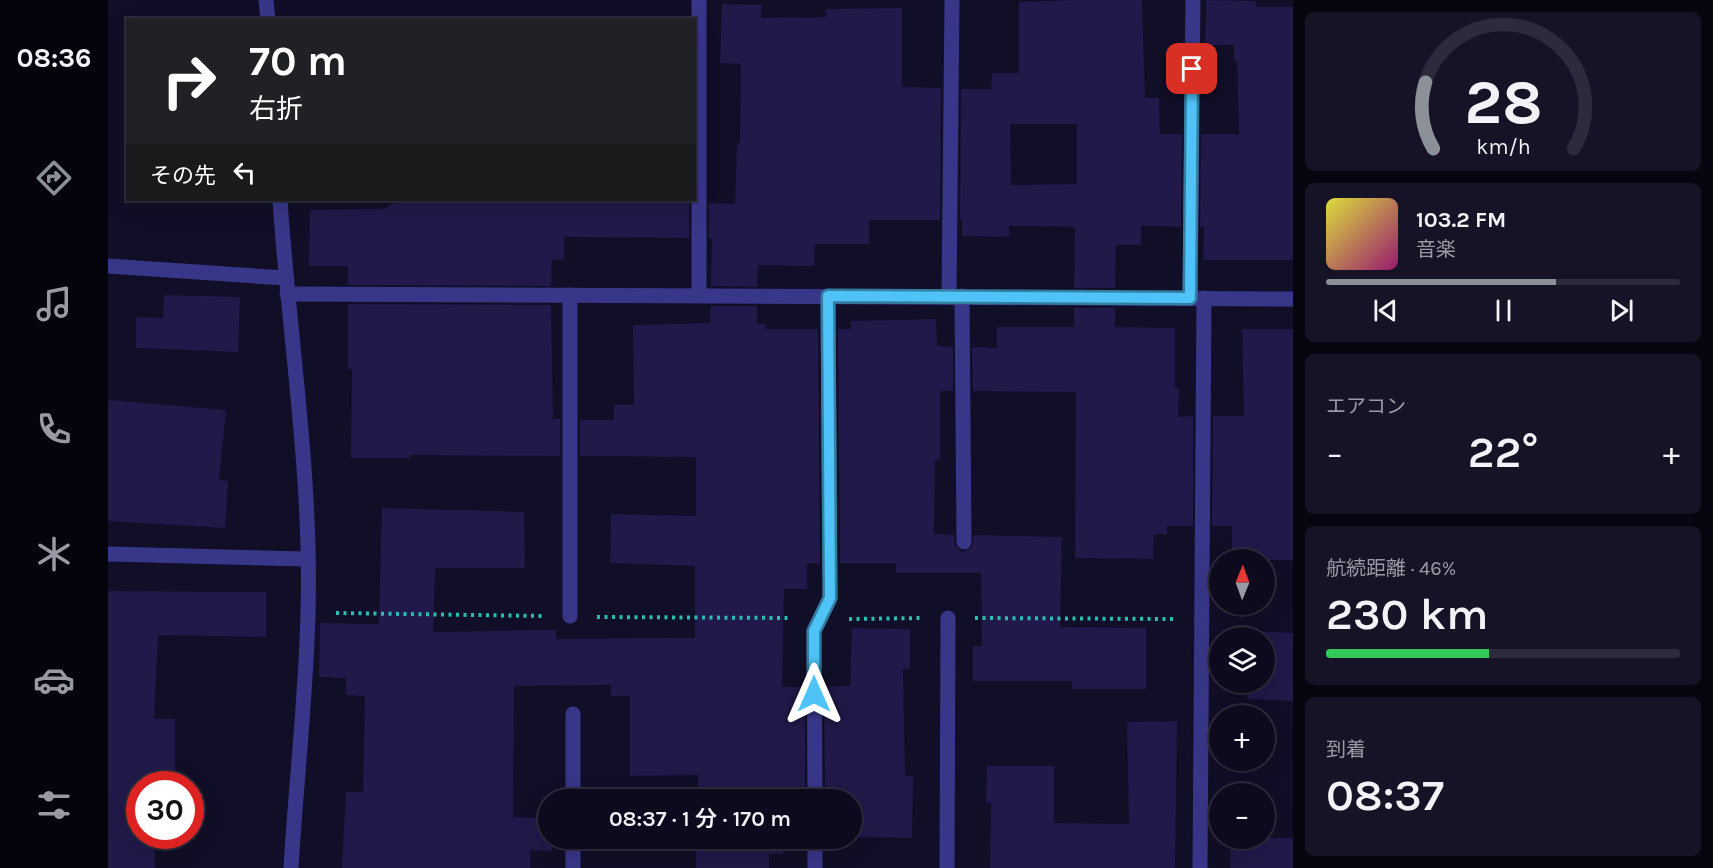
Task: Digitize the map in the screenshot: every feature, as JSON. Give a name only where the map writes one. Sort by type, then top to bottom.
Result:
[{"type":"street","points":[[267,0],[268,18]]},
{"type":"street","points":[[699,0],[699,295]]},
{"type":"street","points":[[952,0],[956,296],[964,542]]},
{"type":"street","points":[[1193,0],[1202,619],[1200,868]]},
{"type":"street","points":[[280,201],[286,286],[301,418],[308,613],[291,868]]},
{"type":"street","points":[[108,266],[286,286],[570,295],[1293,298]]},
{"type":"street","points":[[570,295],[570,616]]},
{"type":"street","points":[[815,789],[814,631],[830,598],[828,296]]},
{"type":"street","points":[[108,554],[307,559]]},
{"type":"street","points":[[947,868],[948,618]]},
{"type":"street","points":[[573,714],[573,789]]},
{"type":"street","points":[[573,849],[573,868]]},
{"type":"street","points":[[815,849],[815,868]]},
{"type":"path","points":[[308,613],[820,619],[1202,619]]},
{"type":"building","points":[[1142,0],[1145,98],[1159,98],[1160,134],[1182,134],[1181,227],[1141,226],[1141,245],[1116,245],[1115,288],[1074,288],[1075,227],[1009,226],[1009,237],[962,236],[962,220],[960,220],[961,89],[991,89],[992,73],[1019,73],[1019,2]],"holes":[[[1010,124],[1077,124],[1077,184],[1011,185]]]},
{"type":"building","points":[[1206,0],[1257,1],[1256,7],[1293,7],[1293,260],[1203,260],[1204,227],[1200,227],[1201,134],[1239,134],[1237,61],[1234,61],[1234,45],[1205,45]]},
{"type":"building","points":[[722,4],[762,5],[761,18],[826,17],[826,9],[902,8],[902,87],[941,88],[940,220],[869,220],[869,244],[815,244],[814,266],[758,265],[757,287],[711,286],[712,238],[709,238],[709,203],[735,204],[737,143],[740,143],[741,64],[720,63]]},
{"type":"building","points":[[397,201],[672,201],[689,203],[689,238],[564,237],[564,259],[552,260],[551,286],[348,285],[348,266],[309,266],[310,210],[384,209]]},
{"type":"building","points":[[164,295],[240,297],[238,352],[136,348],[136,317],[163,318]]},
{"type":"building","points":[[348,304],[551,305],[553,419],[560,419],[560,456],[410,455],[410,458],[351,458],[352,369],[348,369]]},
{"type":"building","points":[[711,306],[757,306],[757,324],[765,324],[765,329],[818,329],[820,563],[807,563],[807,589],[784,589],[782,687],[805,687],[805,789],[698,789],[698,775],[630,776],[630,696],[611,696],[611,685],[514,686],[513,817],[538,818],[538,849],[552,849],[552,851],[530,850],[530,868],[342,868],[346,792],[363,792],[365,696],[346,695],[346,678],[319,677],[320,623],[379,624],[382,508],[524,512],[525,568],[435,568],[433,632],[556,630],[556,639],[695,638],[695,566],[610,563],[611,514],[696,516],[696,457],[580,456],[580,420],[614,420],[614,405],[634,405],[633,325],[710,323]]},
{"type":"building","points":[[1074,308],[1115,308],[1115,327],[1175,328],[1175,389],[1179,389],[1178,417],[1193,416],[1193,526],[1167,526],[1167,534],[1154,534],[1153,559],[1075,558],[1076,392],[973,391],[972,347],[997,348],[997,327],[1074,327]]},
{"type":"building","points":[[936,319],[937,346],[953,347],[953,391],[940,391],[940,460],[935,460],[934,534],[954,535],[955,546],[963,552],[972,547],[974,535],[1062,537],[1060,627],[1146,628],[1146,689],[1072,689],[1072,681],[973,681],[973,646],[982,646],[981,573],[896,573],[896,563],[840,563],[838,329],[851,329],[851,321]]},
{"type":"building","points":[[1242,329],[1293,329],[1293,560],[1275,560],[1275,549],[1232,549],[1232,526],[1212,526],[1213,416],[1244,416]]},
{"type":"building","points":[[108,400],[226,410],[219,480],[228,481],[225,528],[108,521]]},
{"type":"building","points":[[108,591],[266,592],[266,637],[158,635],[154,719],[175,719],[175,771],[126,771],[126,849],[154,849],[155,868],[108,868]]},
{"type":"building","points":[[852,628],[910,629],[910,669],[903,669],[905,776],[913,776],[912,838],[862,837],[862,789],[825,789],[824,687],[850,686]]},
{"type":"building","points":[[1275,632],[1293,633],[1293,701],[1247,699],[1247,693],[1275,693]]},
{"type":"building","points":[[1177,721],[1175,868],[990,868],[991,803],[986,803],[987,766],[1054,766],[1054,823],[1129,824],[1127,722]]},
{"type":"building","points":[[1275,838],[1293,838],[1293,868],[1230,868],[1231,849],[1275,849]]},
{"type":"building","points":[[696,849],[783,849],[783,854],[769,854],[769,868],[696,868]]},
{"type":"route","points":[[814,694],[814,631],[830,598],[828,296],[1190,298],[1192,69]]}]
